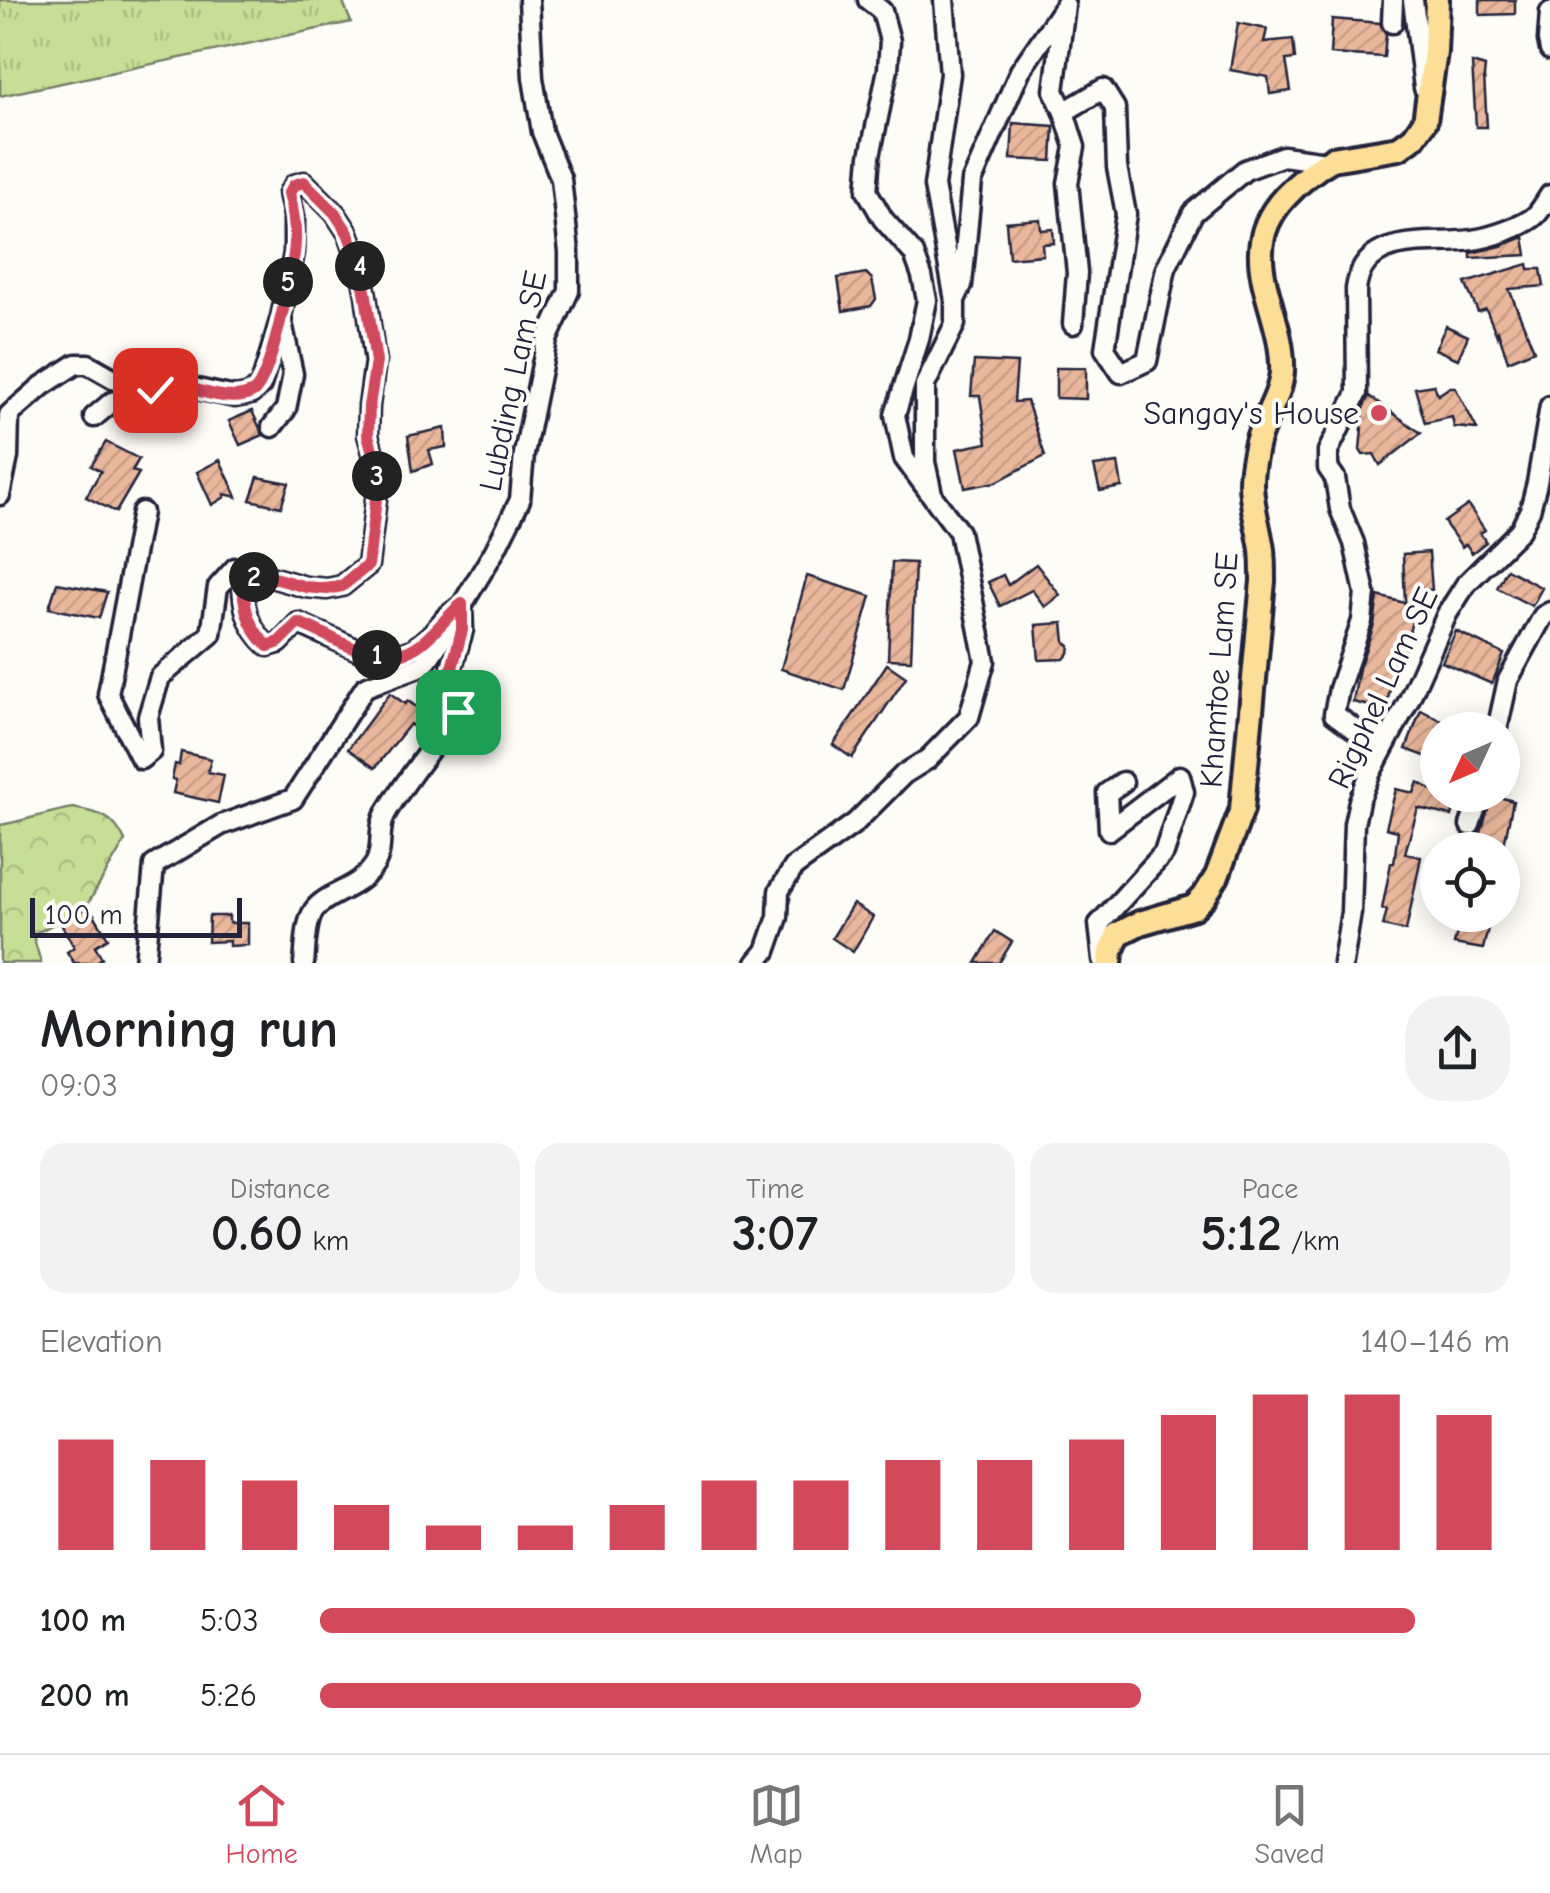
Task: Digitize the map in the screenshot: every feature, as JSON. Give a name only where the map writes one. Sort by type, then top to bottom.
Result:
[{"type":"main road","name":"Khamtoe Lam SE","points":[[1110,962],[1118,934],[1140,923],[1194,907],[1204,897],[1217,876],[1242,809],[1263,581],[1250,481],[1255,446],[1279,390],[1282,368],[1262,276],[1260,244],[1277,205],[1309,173],[1332,159],[1399,148],[1414,137],[1428,108],[1436,52],[1437,0]]},
{"type":"street","name":"Lubding Lam SE","points":[[243,577],[246,613],[256,635],[268,646],[279,642],[298,623],[368,655],[397,655],[414,649],[462,604],[520,500],[524,454],[548,340],[569,292],[561,178],[542,132],[533,78],[529,0]]},
{"type":"street","points":[[756,963],[766,951],[778,917],[780,891],[794,866],[855,823],[904,774],[928,760],[969,716],[985,661],[960,532],[904,458],[895,415],[927,300],[914,254],[883,219],[867,191],[890,40],[882,11],[868,0]]},
{"type":"street","points":[[932,494],[925,462],[925,385],[955,324],[956,300],[934,186],[950,74],[948,0]]},
{"type":"street","points":[[1392,23],[1393,0]]},
{"type":"street","points":[[1413,0],[1428,108]]},
{"type":"street","points":[[956,300],[962,285],[972,181],[1020,71],[1065,3]]},
{"type":"street","points":[[1065,3],[1054,91],[1075,147],[1068,183],[1077,273],[1073,324]]},
{"type":"street","points":[[1550,12],[1550,50]]},
{"type":"street","points":[[1064,112],[1102,89],[1115,108],[1117,167],[1126,214],[1105,349],[1121,373],[1147,361],[1166,268],[1193,213],[1245,170],[1282,156],[1326,162]]},
{"type":"street","points":[[0,495],[8,457],[10,415],[42,386],[76,364],[88,364],[118,381],[178,385],[236,397],[251,394],[262,385],[294,253],[294,216],[289,193],[294,185],[304,182],[335,213],[348,233],[366,296],[376,362],[368,435],[376,464],[377,491],[368,565],[342,586],[327,589],[267,576],[243,577],[236,568],[218,586],[212,634],[160,678],[148,717],[152,751],[141,759],[108,694],[142,512]]},
{"type":"street","points":[[1388,739],[1365,737],[1334,714],[1338,689],[1362,620],[1364,593],[1354,543],[1340,509],[1335,478],[1328,468],[1328,451],[1357,393],[1358,276],[1370,259],[1408,242],[1474,240],[1512,228],[1534,217],[1550,195]]},
{"type":"street","points":[[272,427],[286,409],[293,374],[281,318]]},
{"type":"street","points":[[94,417],[112,402],[155,390],[168,391],[178,385]]},
{"type":"street","name":"Rigphel Lam SE","points":[[1343,963],[1359,801],[1447,614],[1466,584],[1520,530],[1530,510],[1550,406]]},
{"type":"street","points":[[145,963],[154,865],[221,825],[293,799],[365,687],[424,665],[462,604]]},
{"type":"street","points":[[304,963],[312,912],[363,878],[377,862],[383,816],[458,712],[452,668],[462,630],[462,604]]},
{"type":"street","points":[[1501,712],[1508,680],[1543,616],[1550,612]]},
{"type":"street","points":[[1110,962],[1103,959],[1100,924],[1164,853],[1184,792],[1180,776],[1109,830],[1107,793],[1124,782]]},
{"type":"street","points":[[1470,825],[1474,812]]},
{"type":"green space","points":[[0,0],[342,0],[351,22],[0,96]]},
{"type":"green space","points":[[73,808],[105,817],[125,841],[86,907],[33,935],[41,963],[0,963],[0,825]]},
{"type":"building","points":[[1480,0],[1515,0],[1515,14],[1480,15]]},
{"type":"building","points":[[1332,19],[1380,23],[1386,34],[1384,57],[1330,54]]},
{"type":"building","points":[[1238,23],[1267,29],[1264,42],[1293,39],[1295,59],[1286,60],[1291,91],[1270,94],[1268,77],[1230,70]]},
{"type":"building","points":[[1472,63],[1485,67],[1487,127],[1476,127]]},
{"type":"building","points":[[1013,123],[1054,126],[1052,161],[1011,159]]},
{"type":"building","points":[[1040,219],[1041,230],[1053,229],[1054,243],[1042,244],[1043,255],[1009,258],[1006,222]]},
{"type":"building","points":[[1524,237],[1527,255],[1471,258],[1471,253]]},
{"type":"building","points":[[1528,264],[1529,269],[1541,269],[1544,286],[1509,289],[1534,350],[1508,361],[1486,309],[1478,312],[1465,283]]},
{"type":"building","points":[[866,273],[872,279],[876,299],[871,306],[843,311],[838,278]]},
{"type":"building","points":[[1446,326],[1468,336],[1458,359],[1435,349]]},
{"type":"building","points":[[974,361],[1017,363],[1014,402],[1027,401],[1045,456],[996,482],[965,488],[957,449],[987,443],[980,396],[971,396]]},
{"type":"building","points":[[1056,368],[1086,368],[1086,399],[1056,398]]},
{"type":"building","points":[[1434,385],[1438,395],[1455,387],[1477,429],[1454,427],[1452,417],[1425,423],[1415,388]]},
{"type":"building","name":"Sangay's House","points":[[1369,396],[1421,433],[1380,465],[1374,454],[1363,455],[1360,450],[1364,406]]},
{"type":"building","points":[[252,411],[263,435],[240,445],[229,421]]},
{"type":"building","points":[[445,428],[446,447],[429,450],[433,464],[413,471],[408,436]]},
{"type":"building","points":[[106,442],[139,459],[132,471],[139,473],[116,512],[86,497],[101,471],[91,466]]},
{"type":"building","points":[[220,460],[237,497],[224,494],[212,505],[197,472]]},
{"type":"building","points":[[1118,463],[1122,487],[1100,491],[1094,466]]},
{"type":"building","points":[[258,477],[289,483],[281,507],[250,500]]},
{"type":"building","points":[[1468,505],[1485,530],[1480,533],[1486,542],[1472,553],[1466,544],[1462,547],[1444,522]]},
{"type":"building","points":[[1429,552],[1432,590],[1420,589],[1404,653],[1397,651],[1386,710],[1353,702],[1378,596],[1405,603],[1403,554]]},
{"type":"building","points":[[892,562],[915,563],[911,660],[888,659]]},
{"type":"building","points":[[1036,564],[1060,595],[1045,607],[1032,590],[1000,606],[988,582],[1003,575],[1008,585]]},
{"type":"building","points":[[1507,569],[1542,588],[1532,606],[1497,588]]},
{"type":"building","points":[[807,576],[871,596],[844,690],[781,669]]},
{"type":"building","points":[[57,583],[107,592],[99,618],[49,608]]},
{"type":"building","points":[[1063,623],[1069,653],[1064,659],[1039,660],[1036,625]]},
{"type":"building","points":[[1456,631],[1504,654],[1492,684],[1442,662]]},
{"type":"building","points":[[887,664],[906,677],[852,758],[833,745]]},
{"type":"building","points":[[390,693],[430,717],[417,730],[410,724],[375,768],[348,749]]},
{"type":"building","points":[[1420,713],[1420,754],[1406,749]]},
{"type":"building","points":[[181,752],[211,759],[208,772],[224,775],[218,803],[173,793],[176,780],[172,779]]},
{"type":"building","points":[[1418,782],[1420,808],[1405,853],[1420,857],[1420,862],[1406,931],[1383,926],[1387,910],[1382,909],[1398,831],[1386,828],[1396,789],[1414,793]]},
{"type":"building","points":[[1487,812],[1511,812],[1507,832],[1481,832]]},
{"type":"building","points":[[853,904],[873,917],[853,952],[832,938]]},
{"type":"building","points":[[89,906],[108,938],[95,946],[102,958],[95,963],[74,963],[67,952],[74,947],[61,924]]},
{"type":"building","points":[[209,916],[229,916],[229,923],[248,923],[248,945],[208,942]]},
{"type":"building","points":[[995,931],[1012,942],[999,963],[976,963]]},
{"type":"building","points":[[1457,932],[1487,932],[1483,949],[1454,944]]},
{"type":"place","name":"Sangay's House","points":[[1379,413]]},
{"type":"route","points":[[155,390],[168,391],[178,385],[236,397],[251,394],[262,385],[294,253],[294,216],[289,193],[294,185],[304,182],[335,213],[348,233],[366,296],[376,362],[368,435],[376,464],[377,491],[368,565],[342,586],[327,589],[267,576],[243,577],[246,613],[256,635],[268,646],[279,642],[298,623],[354,650],[383,656],[414,649],[462,604],[462,630],[452,668],[458,712]]}]
